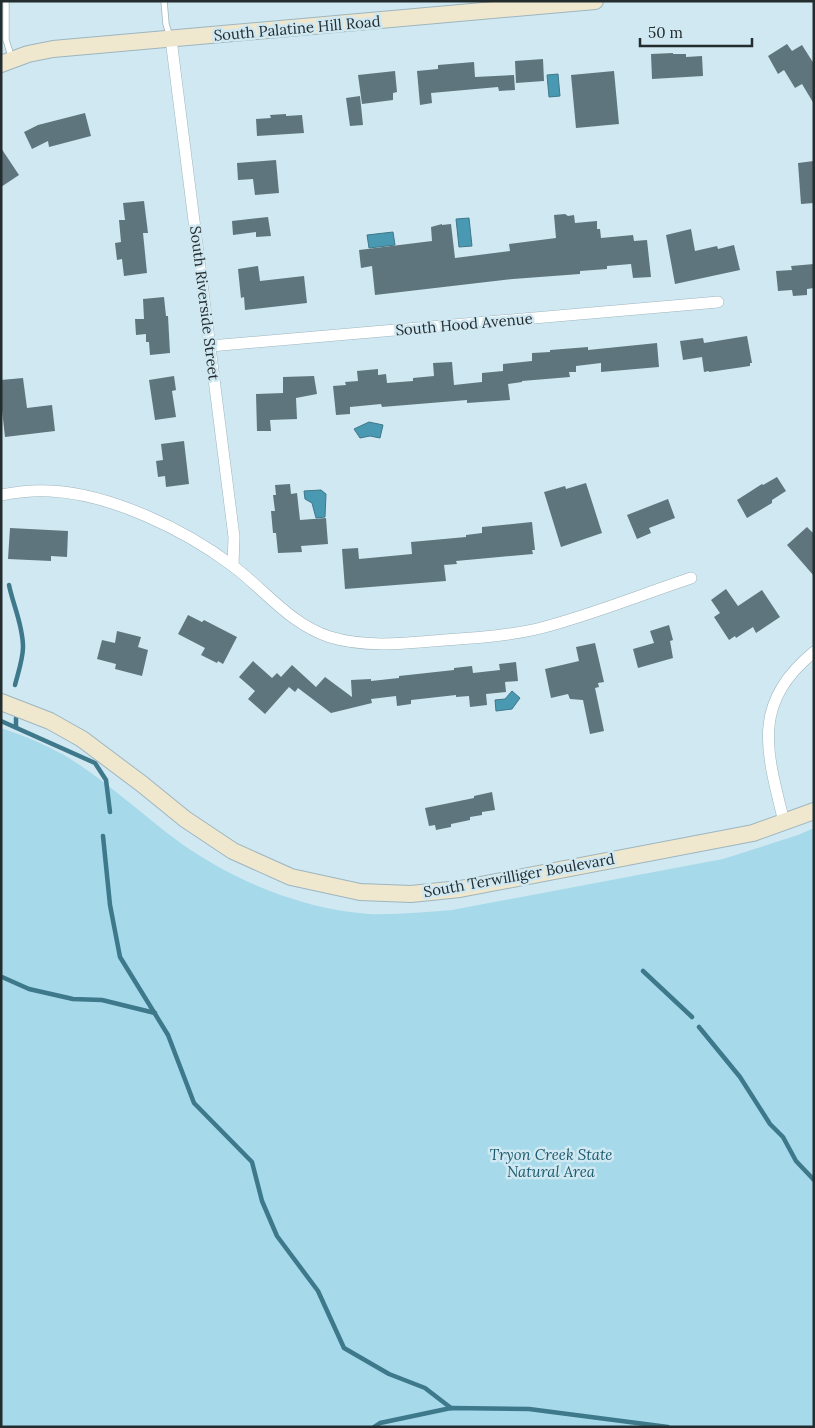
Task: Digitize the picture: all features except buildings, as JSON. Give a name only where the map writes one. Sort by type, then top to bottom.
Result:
[{"type":"main road","name":"South Palatine Hill Road","points":[[7,61],[53,49],[595,1]]},
{"type":"main road","name":"South Terwilliger Boulevard","points":[[1,702],[50,721],[82,739],[185,819],[233,851],[291,877],[360,892],[411,894],[460,888],[753,833],[814,811]]},
{"type":"street","name":"South Riverside Street","points":[[171,39],[234,538],[233,566]]},
{"type":"street","name":"South Hood Avenue","points":[[210,346],[718,302]]},
{"type":"street","points":[[1,495],[29,491],[51,491],[95,498],[116,504],[171,528],[212,552],[233,566],[304,626],[347,641],[380,644],[496,636],[574,618],[691,578]]},
{"type":"street","points":[[784,822],[770,765],[768,726],[777,694],[786,679],[800,663],[814,652]]},
{"type":"lane","points":[[6,1],[7,61]]},
{"type":"lane","points":[[164,1],[166,24],[171,39]]},
{"type":"green space","name":"Tryon Creek State Natural Area","points":[[1,728],[41,743],[64,755],[109,786],[182,844],[247,882],[295,900],[344,911],[379,914],[452,910],[723,859],[814,828],[814,1427],[1,1427]]},
{"type":"shaded area","points":[[558,74],[560,96],[549,97],[547,75]]},
{"type":"shaded area","points":[[469,218],[472,246],[459,247],[456,219]]},
{"type":"shaded area","points":[[393,232],[395,245],[369,248],[367,235]]},
{"type":"shaded area","points":[[369,422],[383,425],[380,438],[370,436],[360,438],[354,429]]},
{"type":"shaded area","points":[[321,490],[326,494],[325,517],[316,518],[312,503],[305,499],[304,491]]},
{"type":"shaded area","points":[[512,691],[520,698],[512,709],[496,711],[495,700],[505,699]]},
{"type":"waterway","points":[[9,585],[23,639],[22,656],[15,685]]},
{"type":"waterway","points":[[16,718],[16,727]]},
{"type":"waterway","points":[[1,721],[95,763],[106,780],[110,812]]},
{"type":"waterway","points":[[103,836],[110,905],[120,957],[168,1035],[194,1103],[252,1162],[262,1201],[277,1236],[318,1291],[344,1348],[389,1374],[425,1388],[451,1408]]},
{"type":"waterway","points":[[643,971],[692,1017]]},
{"type":"waterway","points":[[2,977],[29,989],[73,999],[102,1000],[155,1013]]},
{"type":"waterway","points":[[699,1027],[740,1077],[770,1124],[783,1137],[796,1161],[814,1180]]},
{"type":"waterway","points":[[374,1427],[380,1423],[451,1408],[529,1409],[668,1427]]}]
